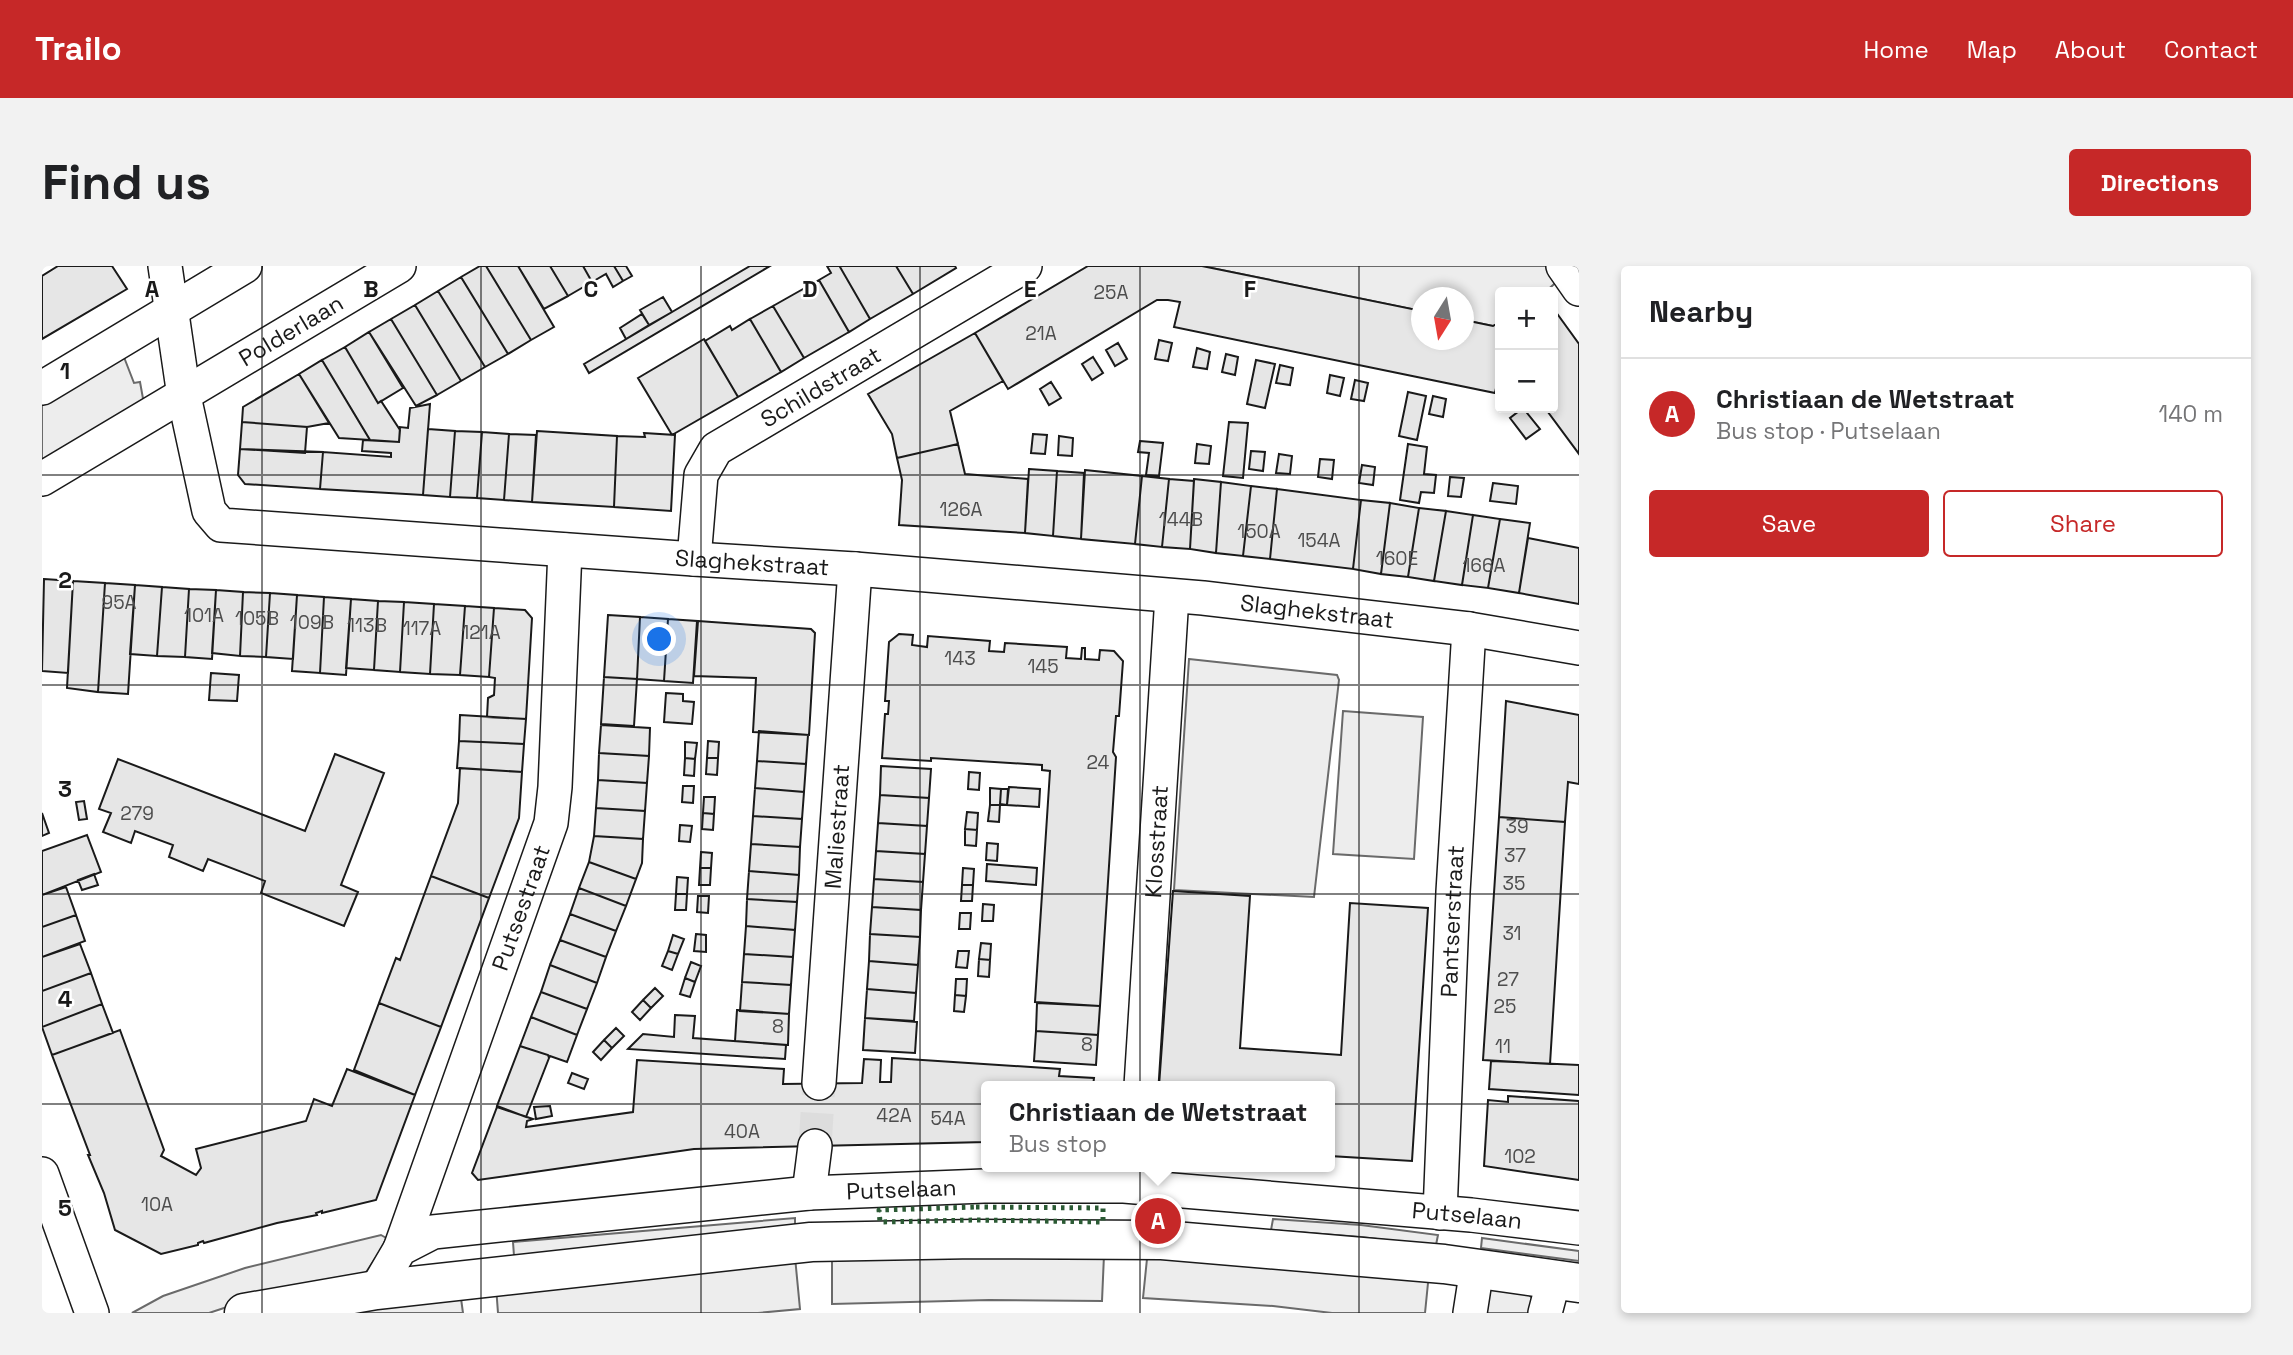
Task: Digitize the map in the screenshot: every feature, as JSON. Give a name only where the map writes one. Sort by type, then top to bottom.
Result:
[{"type":"main road","points":[[244,1313],[376,1290],[825,1242],[1162,1240],[1477,1268],[1559,1292]]},
{"type":"street","name":"Slaghekstraat","points":[[165,266],[184,396],[209,511],[221,525],[855,569],[1203,598],[1469,629],[1579,648]]},
{"type":"street","points":[[42,388],[245,266]]},
{"type":"street","name":"Polderlaan","points":[[184,396],[400,266]]},
{"type":"street","name":"Schildstraat","points":[[694,559],[701,475],[716,449],[1025,266]]},
{"type":"street","points":[[1563,266],[1579,289]]},
{"type":"street","points":[[42,479],[184,396]]},
{"type":"street","name":"Putsestraat","points":[[400,1249],[551,823],[556,773],[565,550]]},
{"type":"street","name":"Maliestraat","points":[[819,1083],[855,569]]},
{"type":"street","name":"Klosstraat","points":[[1141,1081],[1172,596]]},
{"type":"street","name":"Pantserstraat","points":[[1440,1213],[1453,892],[1469,629]]},
{"type":"street","points":[[809,1193],[815,1146]]},
{"type":"street","points":[[42,1174],[92,1313]]},
{"type":"street","name":"Putselaan","points":[[400,1249],[433,1232],[809,1193],[984,1186],[1136,1174],[1579,1228]]},
{"type":"street","points":[[376,1290],[400,1249]]},
{"type":"street","points":[[1470,1313],[1477,1268]]},
{"type":"shaded area","points":[[1202,266],[1550,266],[1560,279],[1551,287],[1495,287],[1493,326],[1474,322],[1474,287],[1411,287],[1411,309]]},
{"type":"shaded area","points":[[122,352],[134,383],[140,382],[144,404],[42,464],[42,399]]},
{"type":"shaded area","points":[[1189,659],[1337,675],[1339,680],[1314,897],[1174,890]]},
{"type":"shaded area","points":[[1343,711],[1423,717],[1414,859],[1333,854]]},
{"type":"shaded area","points":[[795,1218],[795,1230],[514,1256],[513,1242]]},
{"type":"shaded area","points":[[1273,1219],[1361,1225],[1438,1235],[1435,1250],[1427,1245],[1271,1230]]},
{"type":"shaded area","points":[[381,1235],[388,1239],[363,1277],[233,1305],[209,1313],[132,1313],[163,1296],[245,1268]]},
{"type":"shaded area","points":[[1482,1238],[1579,1251],[1579,1261],[1481,1248]]},
{"type":"shaded area","points":[[1148,1249],[1429,1273],[1425,1313],[1332,1313],[1273,1306],[1143,1298]]},
{"type":"shaded area","points":[[832,1255],[1104,1255],[1102,1301],[989,1300],[832,1304]]},
{"type":"shaded area","points":[[795,1257],[800,1309],[758,1313],[498,1313],[496,1286]]},
{"type":"shaded area","points":[[1494,1283],[1525,1290],[1532,1298],[1529,1313],[1482,1313],[1485,1292]]},
{"type":"shaded area","points":[[460,1291],[463,1313],[288,1313]]},
{"type":"building","points":[[58,266],[112,266],[127,289],[42,339],[42,276]]},
{"type":"building","points":[[480,266],[486,266],[531,340],[508,354],[461,277]]},
{"type":"building","points":[[486,266],[518,266],[554,327],[531,340]]},
{"type":"building","points":[[518,266],[550,266],[568,296],[544,309]]},
{"type":"building","points":[[550,266],[583,266],[592,282],[568,296]]},
{"type":"building","points":[[583,266],[614,266],[623,281],[613,287],[606,274],[592,282]]},
{"type":"building","points":[[614,266],[626,266],[632,276],[623,281]]},
{"type":"building","points":[[750,266],[770,266],[589,373],[584,364]]},
{"type":"building","points":[[827,266],[842,266],[840,267],[870,319],[849,332],[819,280],[831,273]]},
{"type":"building","points":[[896,266],[913,294],[870,319],[840,267]]},
{"type":"building","points":[[896,266],[955,266],[956,268],[913,294]]},
{"type":"building","points":[[1088,266],[1202,266],[1411,309],[1411,350],[1474,350],[1474,322],[1495,325],[1495,393],[1174,327],[1180,302],[1168,300],[1157,300],[1008,389],[975,333]]},
{"type":"building","points":[[461,277],[508,354],[485,367],[438,291]]},
{"type":"building","points":[[819,280],[849,332],[804,358],[773,306]]},
{"type":"building","points":[[438,291],[485,367],[461,381],[415,305]]},
{"type":"building","points":[[663,297],[672,312],[649,325],[640,310]]},
{"type":"building","points":[[415,305],[461,381],[437,395],[391,319]]},
{"type":"building","points":[[773,306],[804,358],[781,372],[750,319]]},
{"type":"building","points":[[642,314],[649,325],[626,339],[620,328]]},
{"type":"building","points":[[1558,315],[1579,344],[1579,454],[1549,413],[1558,413]]},
{"type":"building","points":[[391,319],[437,395],[416,406],[369,332]]},
{"type":"building","points":[[750,319],[781,372],[738,397],[705,341],[730,326],[732,330]]},
{"type":"building","points":[[369,332],[403,388],[378,403],[345,347]]},
{"type":"building","points":[[975,333],[1003,381],[950,411],[958,444],[897,458],[892,434],[868,394]]},
{"type":"building","points":[[704,339],[738,397],[672,435],[638,378]]},
{"type":"building","points":[[1159,340],[1172,343],[1168,361],[1155,359]]},
{"type":"building","points":[[1118,343],[1127,359],[1115,366],[1106,350]]},
{"type":"building","points":[[345,347],[378,403],[381,401],[400,430],[399,442],[370,440],[322,360]]},
{"type":"building","points":[[1197,348],[1210,352],[1207,369],[1193,367]]},
{"type":"building","points":[[1226,354],[1238,357],[1235,375],[1222,372]]},
{"type":"building","points":[[1093,357],[1103,373],[1092,380],[1082,364]]},
{"type":"building","points":[[322,360],[370,440],[339,438],[299,374]]},
{"type":"building","points":[[1256,360],[1275,364],[1265,408],[1247,404]]},
{"type":"building","points":[[1280,365],[1293,368],[1290,385],[1276,383]]},
{"type":"building","points":[[299,374],[329,423],[307,427],[242,422],[243,407]]},
{"type":"building","points":[[1330,375],[1344,378],[1340,396],[1327,393]]},
{"type":"building","points":[[1355,380],[1368,383],[1364,401],[1351,399]]},
{"type":"building","points":[[1051,382],[1061,398],[1049,405],[1040,389]]},
{"type":"building","points":[[1408,392],[1426,396],[1417,440],[1399,436]]},
{"type":"building","points":[[1433,396],[1446,399],[1443,417],[1429,414]]},
{"type":"building","points":[[430,404],[423,495],[320,489],[323,452],[391,457],[391,453],[362,451],[363,440],[399,442],[400,427],[408,428],[410,408]]},
{"type":"building","points":[[1516,413],[1527,413],[1540,429],[1526,439],[1510,418]]},
{"type":"building","points":[[242,422],[307,427],[305,453],[240,449]]},
{"type":"building","points":[[1229,422],[1248,423],[1243,478],[1223,476]]},
{"type":"building","points":[[428,429],[455,431],[450,497],[423,495]]},
{"type":"building","points":[[455,431],[482,432],[477,498],[450,497]]},
{"type":"building","points":[[537,431],[617,436],[614,507],[532,502]]},
{"type":"building","points":[[482,432],[509,434],[504,500],[477,498]]},
{"type":"building","points":[[644,433],[675,435],[671,511],[614,507],[617,436],[645,437]]},
{"type":"building","points":[[509,434],[536,435],[532,502],[504,500]]},
{"type":"building","points":[[1033,434],[1047,435],[1045,454],[1031,453]]},
{"type":"building","points":[[1059,436],[1073,438],[1072,456],[1058,455]]},
{"type":"building","points":[[1140,441],[1163,443],[1159,476],[1146,475],[1149,453],[1138,452]]},
{"type":"building","points":[[958,444],[965,474],[1028,479],[1025,533],[899,525],[902,480],[897,458]]},
{"type":"building","points":[[1197,444],[1211,446],[1209,464],[1195,463]]},
{"type":"building","points":[[1408,444],[1427,447],[1424,474],[1436,475],[1434,493],[1421,492],[1419,503],[1400,500]]},
{"type":"building","points":[[240,449],[323,452],[320,489],[245,484],[238,475]]},
{"type":"building","points":[[1251,451],[1265,452],[1263,471],[1249,469]]},
{"type":"building","points":[[1279,454],[1292,456],[1290,474],[1276,473]]},
{"type":"building","points":[[1320,459],[1334,460],[1332,479],[1318,477]]},
{"type":"building","points":[[1362,465],[1375,467],[1373,485],[1359,483]]},
{"type":"building","points":[[1029,469],[1057,471],[1053,536],[1025,533]]},
{"type":"building","points":[[1085,470],[1142,476],[1135,544],[1081,539]]},
{"type":"building","points":[[1057,471],[1084,473],[1081,539],[1053,536]]},
{"type":"building","points":[[1142,476],[1169,479],[1162,547],[1135,544]]},
{"type":"building","points":[[1450,477],[1464,478],[1461,497],[1448,496]]},
{"type":"building","points":[[1169,479],[1194,481],[1190,549],[1162,547]]},
{"type":"building","points":[[1194,479],[1221,482],[1216,553],[1190,549]]},
{"type":"building","points":[[1221,482],[1251,486],[1243,556],[1216,553]]},
{"type":"building","points":[[1493,483],[1518,486],[1516,504],[1490,501]]},
{"type":"building","points":[[1251,486],[1277,489],[1270,559],[1243,556]]},
{"type":"building","points":[[1277,489],[1361,500],[1353,569],[1270,559]]},
{"type":"building","points":[[1361,500],[1390,503],[1381,574],[1353,569]]},
{"type":"building","points":[[1390,503],[1419,508],[1408,577],[1381,574]]},
{"type":"building","points":[[1419,508],[1446,511],[1434,581],[1408,577]]},
{"type":"building","points":[[1446,511],[1473,515],[1462,585],[1434,581]]},
{"type":"building","points":[[1473,515],[1500,519],[1488,588],[1462,585]]},
{"type":"building","points":[[1500,519],[1530,523],[1519,593],[1488,588]]},
{"type":"building","points":[[1528,538],[1579,548],[1579,604],[1519,593]]},
{"type":"building","points":[[44,579],[73,581],[68,673],[42,671]]},
{"type":"building","points":[[73,581],[105,583],[98,692],[67,688]]},
{"type":"building","points":[[105,583],[135,585],[128,694],[98,692]]},
{"type":"building","points":[[135,585],[162,587],[157,656],[130,654]]},
{"type":"building","points":[[162,587],[189,589],[185,657],[157,656]]},
{"type":"building","points":[[189,589],[216,590],[212,659],[185,657]]},
{"type":"building","points":[[216,590],[243,592],[240,656],[212,653]]},
{"type":"building","points":[[243,592],[270,593],[266,657],[240,656]]},
{"type":"building","points":[[270,593],[297,595],[293,659],[266,657]]},
{"type":"building","points":[[297,595],[324,597],[320,673],[292,671]]},
{"type":"building","points":[[324,597],[351,599],[346,675],[320,673]]},
{"type":"building","points":[[351,599],[378,601],[374,670],[346,668]]},
{"type":"building","points":[[378,601],[404,602],[400,672],[374,670]]},
{"type":"building","points":[[404,602],[434,604],[430,674],[400,672]]},
{"type":"building","points":[[434,604],[465,606],[460,675],[430,674]]},
{"type":"building","points":[[465,606],[494,608],[489,677],[460,675]]},
{"type":"building","points":[[494,608],[525,610],[532,618],[526,719],[487,717],[488,698],[494,695],[495,678],[489,677]]},
{"type":"building","points":[[608,615],[640,617],[637,679],[604,677]]},
{"type":"building","points":[[640,617],[668,619],[664,681],[637,679]]},
{"type":"building","points":[[668,619],[697,621],[693,683],[664,681]]},
{"type":"building","points":[[698,621],[811,629],[815,633],[809,735],[753,732],[756,678],[694,676]]},
{"type":"building","points":[[899,634],[913,635],[912,645],[927,647],[928,636],[990,641],[989,651],[1004,652],[1005,643],[1067,647],[1066,658],[1081,659],[1082,648],[1085,648],[1085,659],[1099,660],[1100,650],[1114,651],[1123,661],[1113,752],[1116,757],[1100,1006],[1035,1002],[1050,771],[1042,770],[1042,765],[931,758],[931,761],[882,758],[885,714],[888,714],[889,701],[885,701],[889,642]]},
{"type":"building","points":[[211,673],[239,675],[237,701],[209,700]]},
{"type":"building","points":[[604,677],[637,679],[634,726],[601,724]]},
{"type":"building","points":[[666,693],[683,694],[683,701],[694,702],[692,724],[664,722]]},
{"type":"building","points":[[1506,701],[1579,715],[1579,784],[1568,782],[1565,822],[1499,817]]},
{"type":"building","points":[[460,715],[526,719],[524,744],[459,741]]},
{"type":"building","points":[[601,725],[650,728],[649,756],[599,753]]},
{"type":"building","points":[[759,731],[808,735],[806,764],[757,761]]},
{"type":"building","points":[[459,741],[524,744],[522,772],[457,768]]},
{"type":"building","points":[[708,741],[719,742],[718,758],[707,758]]},
{"type":"building","points":[[685,742],[697,743],[695,759],[685,758]]},
{"type":"building","points":[[599,753],[649,756],[647,783],[598,780]]},
{"type":"building","points":[[335,754],[384,773],[341,885],[358,892],[344,926],[261,893],[265,881],[208,859],[203,871],[169,857],[173,845],[135,831],[131,843],[103,832],[111,813],[99,809],[118,759],[305,831]]},
{"type":"building","points":[[685,758],[695,759],[694,776],[684,775]]},
{"type":"building","points":[[707,758],[718,758],[717,775],[706,774]]},
{"type":"building","points":[[757,761],[806,764],[804,792],[755,788]]},
{"type":"building","points":[[881,766],[931,769],[929,798],[880,795]]},
{"type":"building","points":[[460,768],[522,772],[519,818],[489,898],[431,876],[458,803]]},
{"type":"building","points":[[969,772],[980,773],[979,790],[968,789]]},
{"type":"building","points":[[598,780],[647,783],[645,811],[596,808]]},
{"type":"building","points":[[683,786],[694,786],[693,803],[682,802]]},
{"type":"building","points":[[1009,787],[1040,789],[1039,807],[1007,805]]},
{"type":"building","points":[[755,788],[804,792],[802,819],[753,816]]},
{"type":"building","points":[[990,788],[1001,789],[1000,805],[990,805]]},
{"type":"building","points":[[1001,789],[1008,789],[1007,805],[1000,804]]},
{"type":"building","points":[[880,795],[929,798],[927,826],[878,823]]},
{"type":"building","points":[[704,797],[715,797],[714,814],[703,813]]},
{"type":"building","points":[[84,801],[87,819],[79,820],[76,802]]},
{"type":"building","points":[[990,805],[1000,805],[999,822],[988,821]]},
{"type":"building","points":[[596,808],[645,811],[643,839],[594,836]]},
{"type":"building","points":[[967,812],[978,813],[977,830],[965,829]]},
{"type":"building","points":[[42,813],[49,833],[42,836]]},
{"type":"building","points":[[703,813],[714,814],[713,830],[702,829]]},
{"type":"building","points":[[753,816],[802,819],[800,847],[751,844]]},
{"type":"building","points":[[1499,817],[1565,822],[1550,1064],[1483,1060]]},
{"type":"building","points":[[878,823],[927,826],[925,854],[876,851]]},
{"type":"building","points":[[680,825],[692,826],[690,842],[679,841]]},
{"type":"building","points":[[965,829],[977,830],[976,846],[965,845]]},
{"type":"building","points":[[87,835],[101,872],[42,895],[42,851]]},
{"type":"building","points":[[594,836],[643,839],[642,863],[636,879],[589,862]]},
{"type":"building","points":[[987,843],[998,844],[997,861],[986,860]]},
{"type":"building","points":[[751,844],[800,847],[799,875],[749,871]]},
{"type":"building","points":[[876,851],[925,854],[923,882],[874,879]]},
{"type":"building","points":[[701,852],[712,853],[711,868],[700,868]]},
{"type":"building","points":[[589,862],[636,879],[626,906],[579,888]]},
{"type":"building","points":[[987,864],[1037,868],[1036,885],[986,881]]},
{"type":"building","points":[[700,868],[711,868],[710,885],[699,885]]},
{"type":"building","points":[[963,868],[974,869],[973,885],[962,885]]},
{"type":"building","points":[[749,871],[799,875],[797,902],[747,899]]},
{"type":"building","points":[[94,874],[98,885],[82,890],[78,880]]},
{"type":"building","points":[[431,876],[489,898],[441,1027],[379,1003],[396,958],[400,960]]},
{"type":"building","points":[[677,877],[688,878],[687,894],[676,894]]},
{"type":"building","points":[[874,879],[923,882],[921,910],[872,907]]},
{"type":"building","points":[[962,885],[973,885],[972,901],[961,901]]},
{"type":"building","points":[[66,887],[76,915],[42,927],[42,895]]},
{"type":"building","points":[[579,888],[626,906],[616,931],[570,914]]},
{"type":"building","points":[[1173,891],[1250,896],[1240,1048],[1341,1055],[1350,903],[1428,908],[1412,1161],[1335,1156],[1335,1081],[1159,1081]]},
{"type":"building","points":[[676,894],[687,894],[686,910],[675,910]]},
{"type":"building","points":[[698,896],[709,896],[708,913],[697,912]]},
{"type":"building","points":[[747,899],[797,902],[795,930],[746,926]]},
{"type":"building","points":[[983,904],[994,905],[993,921],[982,921]]},
{"type":"building","points":[[872,907],[921,910],[920,937],[870,934]]},
{"type":"building","points":[[960,913],[971,913],[970,929],[959,929]]},
{"type":"building","points":[[570,914],[616,931],[606,957],[560,940]]},
{"type":"building","points":[[76,915],[85,941],[42,957],[42,927]]},
{"type":"building","points":[[746,926],[795,930],[793,957],[744,954]]},
{"type":"building","points":[[696,934],[706,935],[706,952],[694,951]]},
{"type":"building","points":[[870,934],[920,937],[918,965],[869,961]]},
{"type":"building","points":[[673,935],[684,939],[678,954],[668,951]]},
{"type":"building","points":[[560,940],[606,957],[597,983],[550,965]]},
{"type":"building","points":[[981,943],[991,944],[990,960],[979,959]]},
{"type":"building","points":[[80,944],[91,973],[42,991],[42,957]]},
{"type":"building","points":[[668,951],[678,954],[672,970],[662,966]]},
{"type":"building","points":[[958,951],[969,951],[967,968],[956,967]]},
{"type":"building","points":[[744,954],[793,957],[791,985],[742,982]]},
{"type":"building","points":[[979,959],[990,960],[989,977],[978,976]]},
{"type":"building","points":[[869,961],[918,965],[916,993],[867,989]]},
{"type":"building","points":[[691,962],[701,966],[695,982],[685,978]]},
{"type":"building","points":[[550,965],[597,983],[587,1009],[541,992]]},
{"type":"building","points":[[91,973],[102,1004],[42,1027],[42,991]]},
{"type":"building","points":[[685,978],[695,982],[690,997],[680,994]]},
{"type":"building","points":[[956,979],[967,979],[966,996],[955,995]]},
{"type":"building","points":[[742,982],[791,985],[789,1014],[740,1011]]},
{"type":"building","points":[[655,988],[663,996],[651,1008],[643,1000]]},
{"type":"building","points":[[867,989],[916,993],[914,1021],[865,1018]]},
{"type":"building","points":[[541,992],[587,1009],[577,1035],[531,1017]]},
{"type":"building","points":[[955,995],[966,996],[964,1012],[954,1011]]},
{"type":"building","points":[[643,1000],[651,1008],[640,1020],[632,1012]]},
{"type":"building","points":[[379,1003],[441,1027],[415,1095],[354,1070]]},
{"type":"building","points":[[1037,1003],[1100,1006],[1098,1035],[1036,1031]]},
{"type":"building","points":[[102,1004],[113,1033],[52,1055],[42,1027]]},
{"type":"building","points":[[737,1010],[789,1014],[788,1045],[735,1041]]},
{"type":"building","points":[[675,1015],[695,1016],[693,1038],[786,1045],[785,1059],[628,1049],[643,1034],[674,1037]]},
{"type":"building","points":[[531,1017],[577,1035],[567,1062],[520,1046]]},
{"type":"building","points":[[865,1018],[917,1022],[915,1053],[863,1050]]},
{"type":"building","points":[[616,1028],[624,1036],[612,1048],[604,1040]]},
{"type":"building","points":[[120,1030],[164,1150],[161,1156],[196,1175],[201,1168],[196,1149],[306,1121],[314,1099],[332,1106],[347,1069],[415,1095],[376,1200],[322,1211],[316,1213],[317,1215],[204,1243],[203,1241],[198,1245],[161,1254],[115,1230],[104,1193],[52,1055]]},
{"type":"building","points":[[1036,1031],[1098,1035],[1096,1065],[1034,1061]]},
{"type":"building","points":[[604,1040],[612,1048],[601,1060],[593,1052]]},
{"type":"building","points":[[520,1046],[548,1055],[549,1058],[526,1117],[497,1106]]},
{"type":"building","points":[[892,1058],[1060,1069],[1059,1076],[1094,1078],[1094,1081],[981,1081],[981,1142],[694,1149],[478,1180],[472,1173],[497,1107],[533,1119],[527,1121],[526,1127],[633,1112],[637,1060],[784,1069],[783,1084],[862,1083],[864,1059],[881,1060],[880,1082],[891,1082]]},
{"type":"building","points":[[1491,1061],[1579,1065],[1579,1095],[1489,1089]]},
{"type":"building","points":[[572,1073],[588,1079],[584,1089],[568,1083]]},
{"type":"building","points":[[1508,1096],[1579,1101],[1579,1180],[1484,1166],[1488,1100],[1508,1102]]},
{"type":"building","points":[[550,1106],[552,1116],[536,1119],[534,1107]]},
{"type":"tunnel","points":[[815,1146],[819,1083]]},
{"type":"hedge","points":[[976,1207],[1103,1208],[1103,1222],[880,1222],[879,1210],[976,1207]]},
{"type":"place","name":"Christiaan de Wetstraat","points":[[1158,1221]]}]
